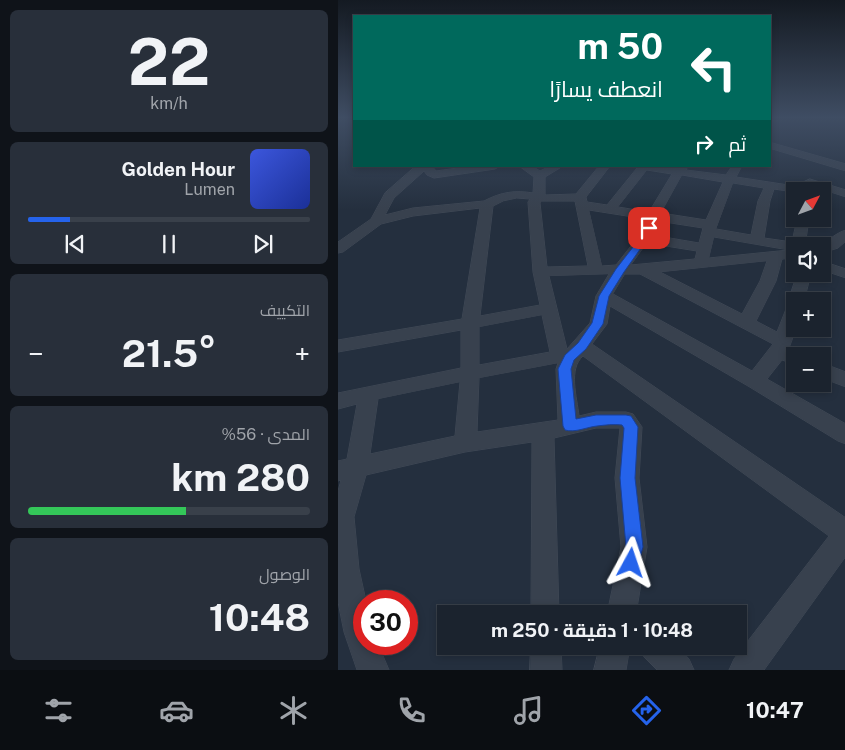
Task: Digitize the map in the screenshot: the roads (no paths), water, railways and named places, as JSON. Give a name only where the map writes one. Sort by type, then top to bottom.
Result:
[{"type":"street","points":[[780,148],[846,168]]},
{"type":"street","points":[[809,182],[809,170],[815,159]]},
{"type":"street","points":[[376,221],[388,196],[424,167]]},
{"type":"street","points":[[426,167],[434,175],[488,167]]},
{"type":"street","points":[[526,167],[540,176]]},
{"type":"street","points":[[540,176],[556,167]]},
{"type":"street","points":[[596,271],[581,201],[604,167]]},
{"type":"street","points":[[610,210],[642,167],[682,169],[729,180],[786,187]]},
{"type":"street","points":[[701,263],[709,228],[736,167]]},
{"type":"street","points":[[570,426],[565,369],[570,353],[598,324],[604,296],[619,271],[644,238],[658,205],[682,169]]},
{"type":"street","points":[[540,176],[539,198],[534,202],[540,272],[548,309],[570,353],[846,534],[745,670]]},
{"type":"street","points":[[757,241],[764,201],[770,186]]},
{"type":"street","points":[[831,192],[846,194]]},
{"type":"street","points":[[338,250],[376,221],[414,212],[487,204],[499,198],[517,194],[539,198],[581,201],[610,210],[709,228],[757,241],[786,245]]},
{"type":"street","points":[[465,442],[470,373],[470,324],[487,204]]},
{"type":"street","points":[[831,246],[846,234]]},
{"type":"street","points":[[644,238],[704,248]]},
{"type":"street","points":[[540,272],[619,271],[786,254]]},
{"type":"street","points":[[746,323],[768,281],[776,255]]},
{"type":"street","points":[[831,268],[846,274]]},
{"type":"street","points":[[643,269],[746,323],[785,350]]},
{"type":"street","points":[[604,296],[756,381],[846,435]]},
{"type":"street","points":[[338,346],[548,309]]},
{"type":"street","points":[[756,381],[785,350],[788,337]]},
{"type":"street","points":[[338,401],[369,393],[570,353]]},
{"type":"street","points":[[831,374],[846,380]]},
{"type":"street","points":[[369,393],[348,469],[342,517],[345,570],[359,632],[373,670]]},
{"type":"street","points":[[348,469],[465,442],[543,432],[596,420],[626,420],[631,427],[627,478],[634,547],[623,605]]},
{"type":"street","points":[[543,432],[545,605]]},
{"type":"street","points":[[546,655],[546,670]]},
{"type":"street","points":[[610,670],[612,655]]},
{"type":"street","points":[[664,655],[678,670]]}]
